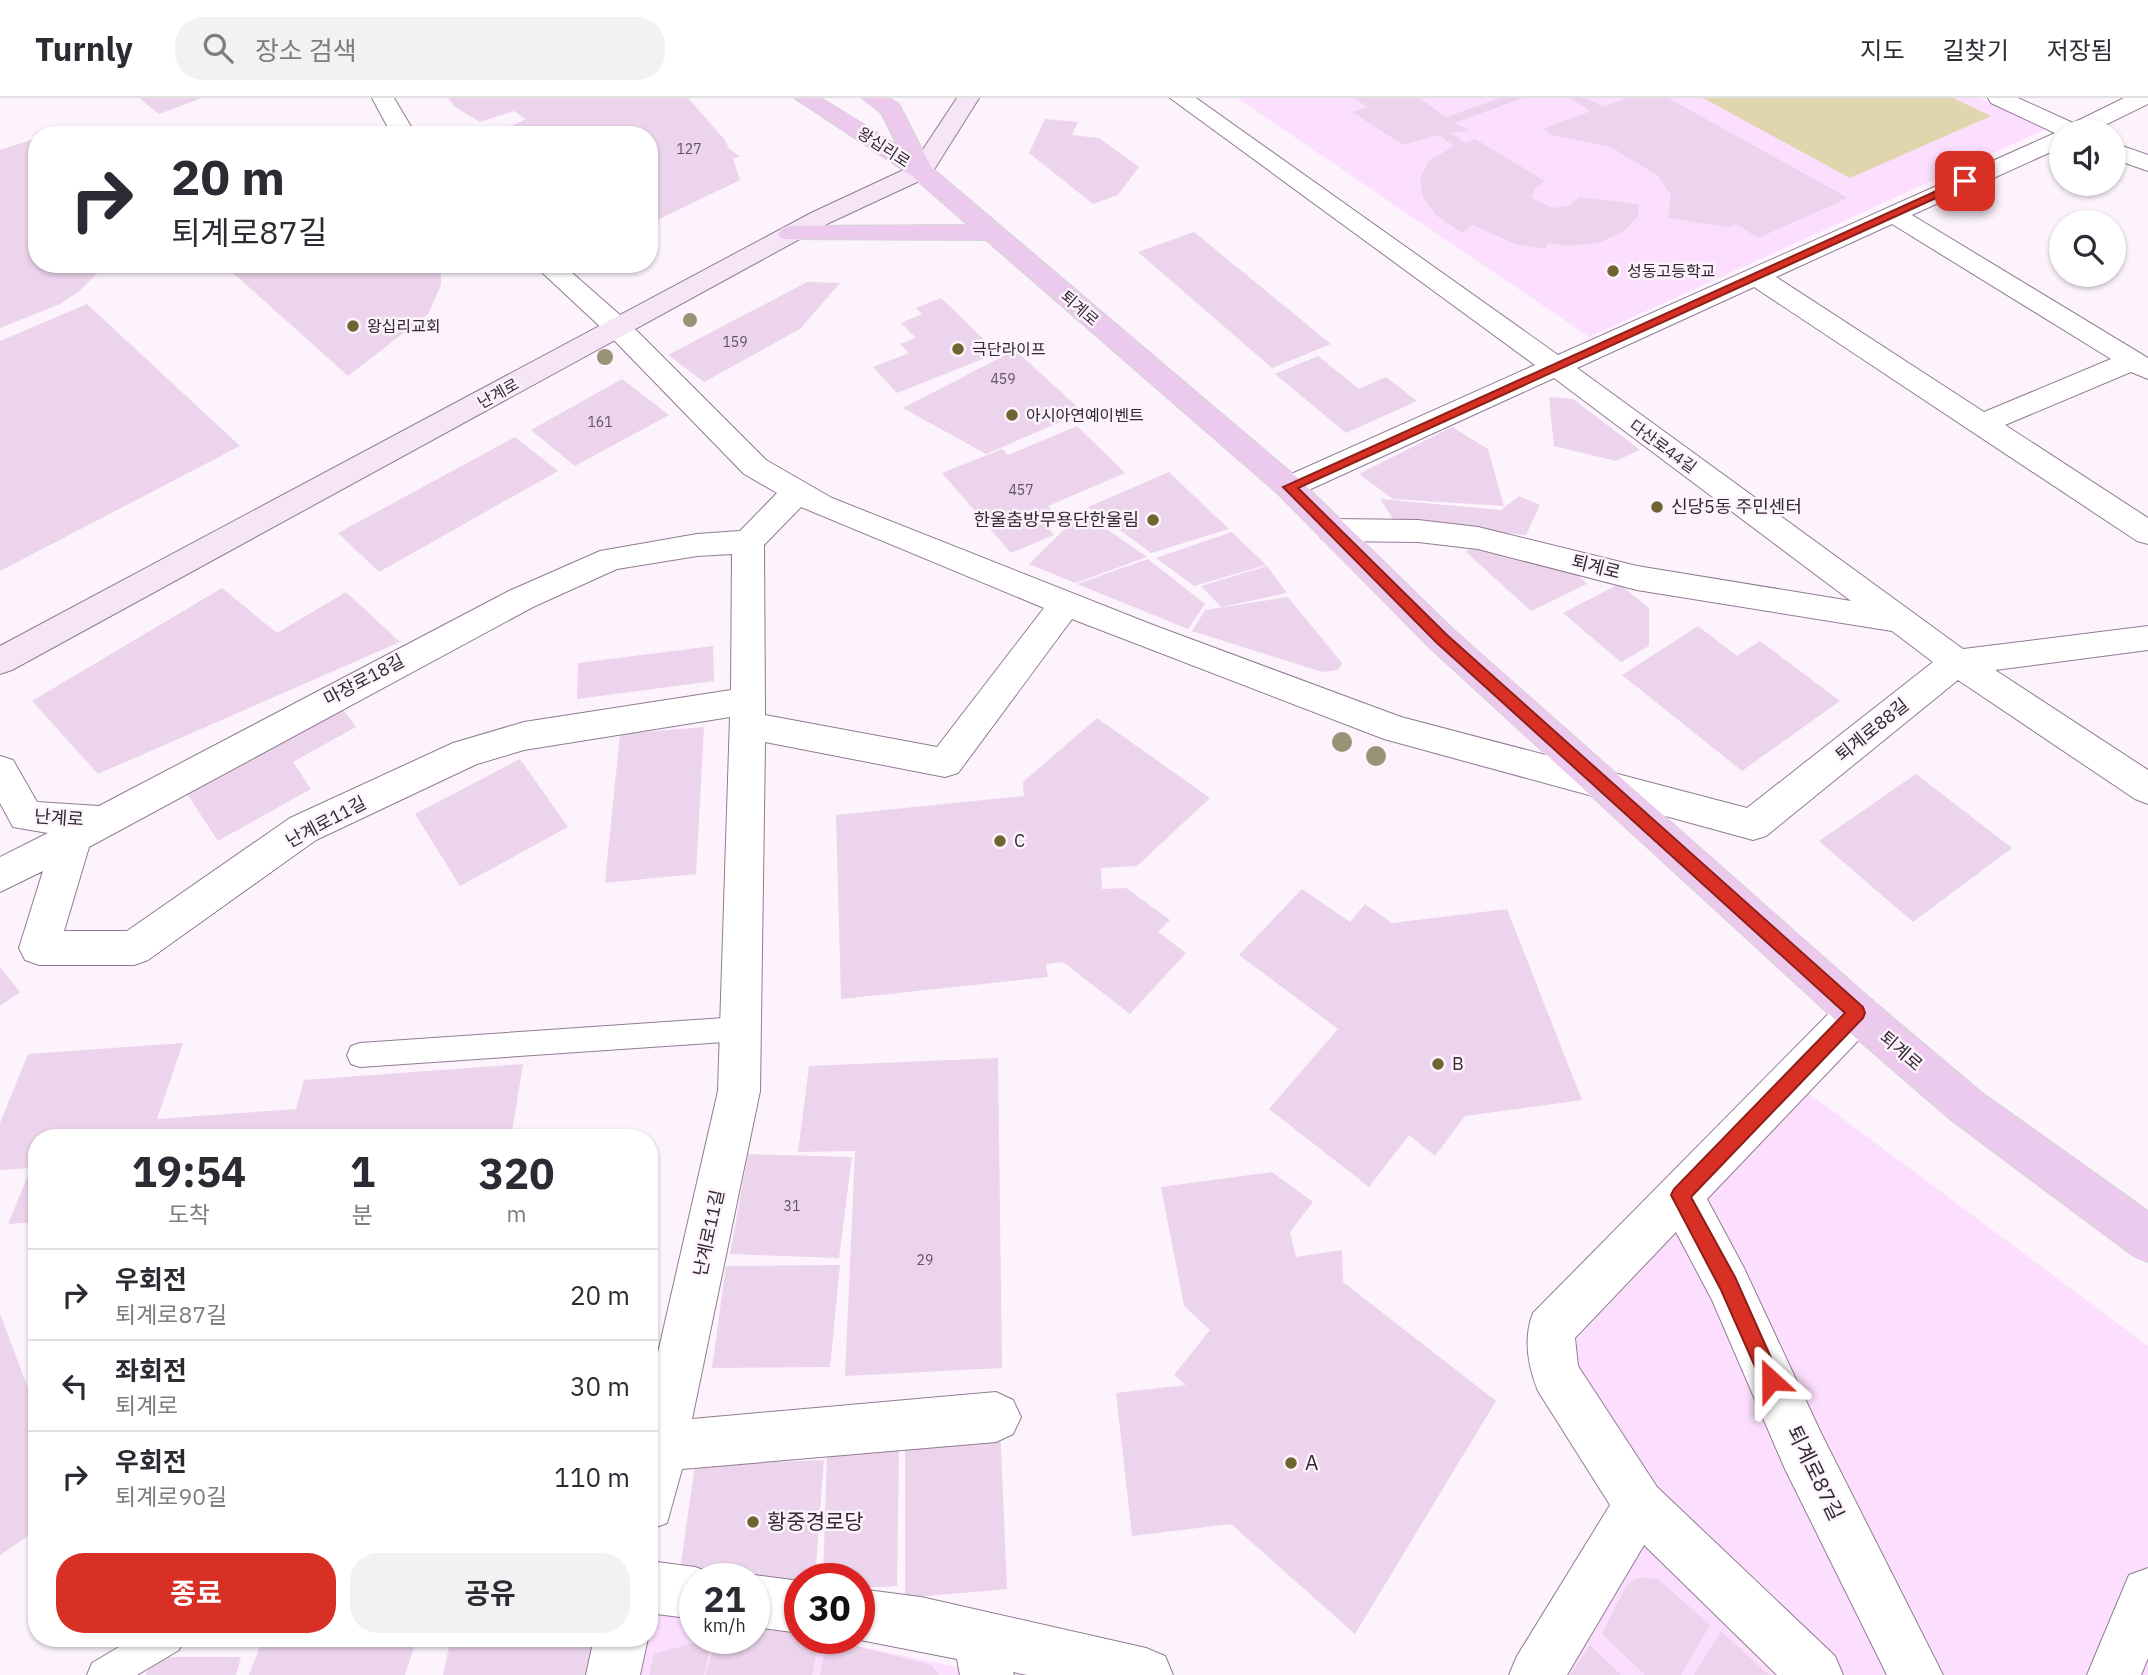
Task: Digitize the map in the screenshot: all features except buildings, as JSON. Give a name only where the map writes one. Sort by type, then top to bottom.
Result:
[{"type":"main road","name":"왕십리로","points":[[805,98],[921,171]]},
{"type":"main road","name":"왕십리로","points":[[873,98],[891,109],[921,171]]},
{"type":"main road","points":[[921,171],[968,98]]},
{"type":"main road","name":"퇴계로","points":[[921,171],[1289,487],[1442,639],[1857,1013],[1966,1106],[2148,1239]]},
{"type":"main road","name":"난계로","points":[[0,661],[791,234],[921,171]]},
{"type":"main road","points":[[791,234],[991,232]]},
{"type":"street","points":[[383,98],[399,126]]},
{"type":"street","name":"다산로44길","points":[[1181,98],[1554,365],[1957,662],[2148,789]]},
{"type":"street","points":[[1999,98],[2049,120]]},
{"type":"street","points":[[2101,98],[2132,103]]},
{"type":"street","points":[[2098,119],[2132,103]]},
{"type":"street","points":[[1289,487],[1554,365],[2049,144]]},
{"type":"street","points":[[2126,154],[2148,164]]},
{"type":"street","points":[[1893,214],[2140,365]]},
{"type":"street","name":"퇴계로","points":[[556,273],[618,328],[755,467],[796,493],[1066,603],[1396,729],[1609,787]]},
{"type":"street","points":[[1754,275],[2148,533]]},
{"type":"street","points":[[1982,424],[2140,365]]},
{"type":"street","points":[[748,542],[796,493]]},
{"type":"street","name":"퇴계로","points":[[1332,530],[1418,531],[1478,538],[1637,578],[1901,621]]},
{"type":"street","name":"난계로11길","points":[[658,1454],[737,1099],[747,713],[748,542]]},
{"type":"street","name":"마장로18길","points":[[0,876],[521,599],[611,559],[697,545],[748,542]]},
{"type":"street","name":"난계로11길","points":[[88,828],[39,948],[134,948],[303,829],[466,754],[524,736],[747,713],[945,763],[1066,603]]},
{"type":"street","points":[[1957,662],[2148,638]]},
{"type":"street","name":"퇴계로88길","points":[[1609,787],[1754,825],[1957,662]]},
{"type":"street","name":"난계로","points":[[0,770],[26,816],[88,828]]},
{"type":"street","points":[[1816,1675],[1639,1504],[1555,1374],[1550,1330],[1857,1013]]},
{"type":"street","name":"퇴계로87길","points":[[1680,1195],[1728,1284],[1803,1451],[1916,1675]]},
{"type":"street","name":"난계로11길","points":[[658,1471],[996,1418]]},
{"type":"street","points":[[1536,1675],[1639,1504]]},
{"type":"street","points":[[658,1588],[679,1591]]},
{"type":"street","points":[[2113,1675],[2148,1594]]},
{"type":"street","points":[[875,1617],[921,1624],[983,1656],[1146,1675]]},
{"type":"street","points":[[612,1675],[619,1647]]},
{"type":"lane","points":[[360,1055],[739,1029]]},
{"type":"lane","points":[[104,1675],[152,1647]]},
{"type":"shaded area","name":"성동고등학교","points":[[1237,98],[1979,98],[2046,129],[1589,337]]},
{"type":"shaded area","points":[[1703,98],[1953,98],[1991,116],[1850,178]]},
{"type":"shaded area","points":[[1807,1092],[2148,1346],[2148,1675],[1560,1675],[1669,1503],[1573,1370],[1572,1344]]},
{"type":"shaded area","points":[[658,1604],[679,1609],[679,1654],[770,1654],[770,1638],[784,1638],[784,1654],[875,1654],[875,1650],[995,1675],[632,1675],[637,1647],[658,1647]]},
{"type":"place","name":"성동고등학교","points":[[1613,271]]},
{"type":"place","name":"왕십리교회","points":[[353,326]]},
{"type":"place","name":"극단라이프","points":[[958,349]]},
{"type":"place","name":"아시아연예이벤트","points":[[1012,415]]},
{"type":"place","name":"신당5동 주민센터","points":[[1657,507]]},
{"type":"place","name":"한울춤방무용단한울림","points":[[1153,520]]},
{"type":"place","name":"C","points":[[1000,841]]},
{"type":"place","name":"B","points":[[1438,1064]]},
{"type":"place","name":"A","points":[[1291,1463]]},
{"type":"place","name":"황중경로당","points":[[753,1522]]},
{"type":"route","points":[[1771,1380],[1728,1284],[1680,1195],[1857,1013],[1706,874],[1442,639],[1289,487],[1965,181]]}]
